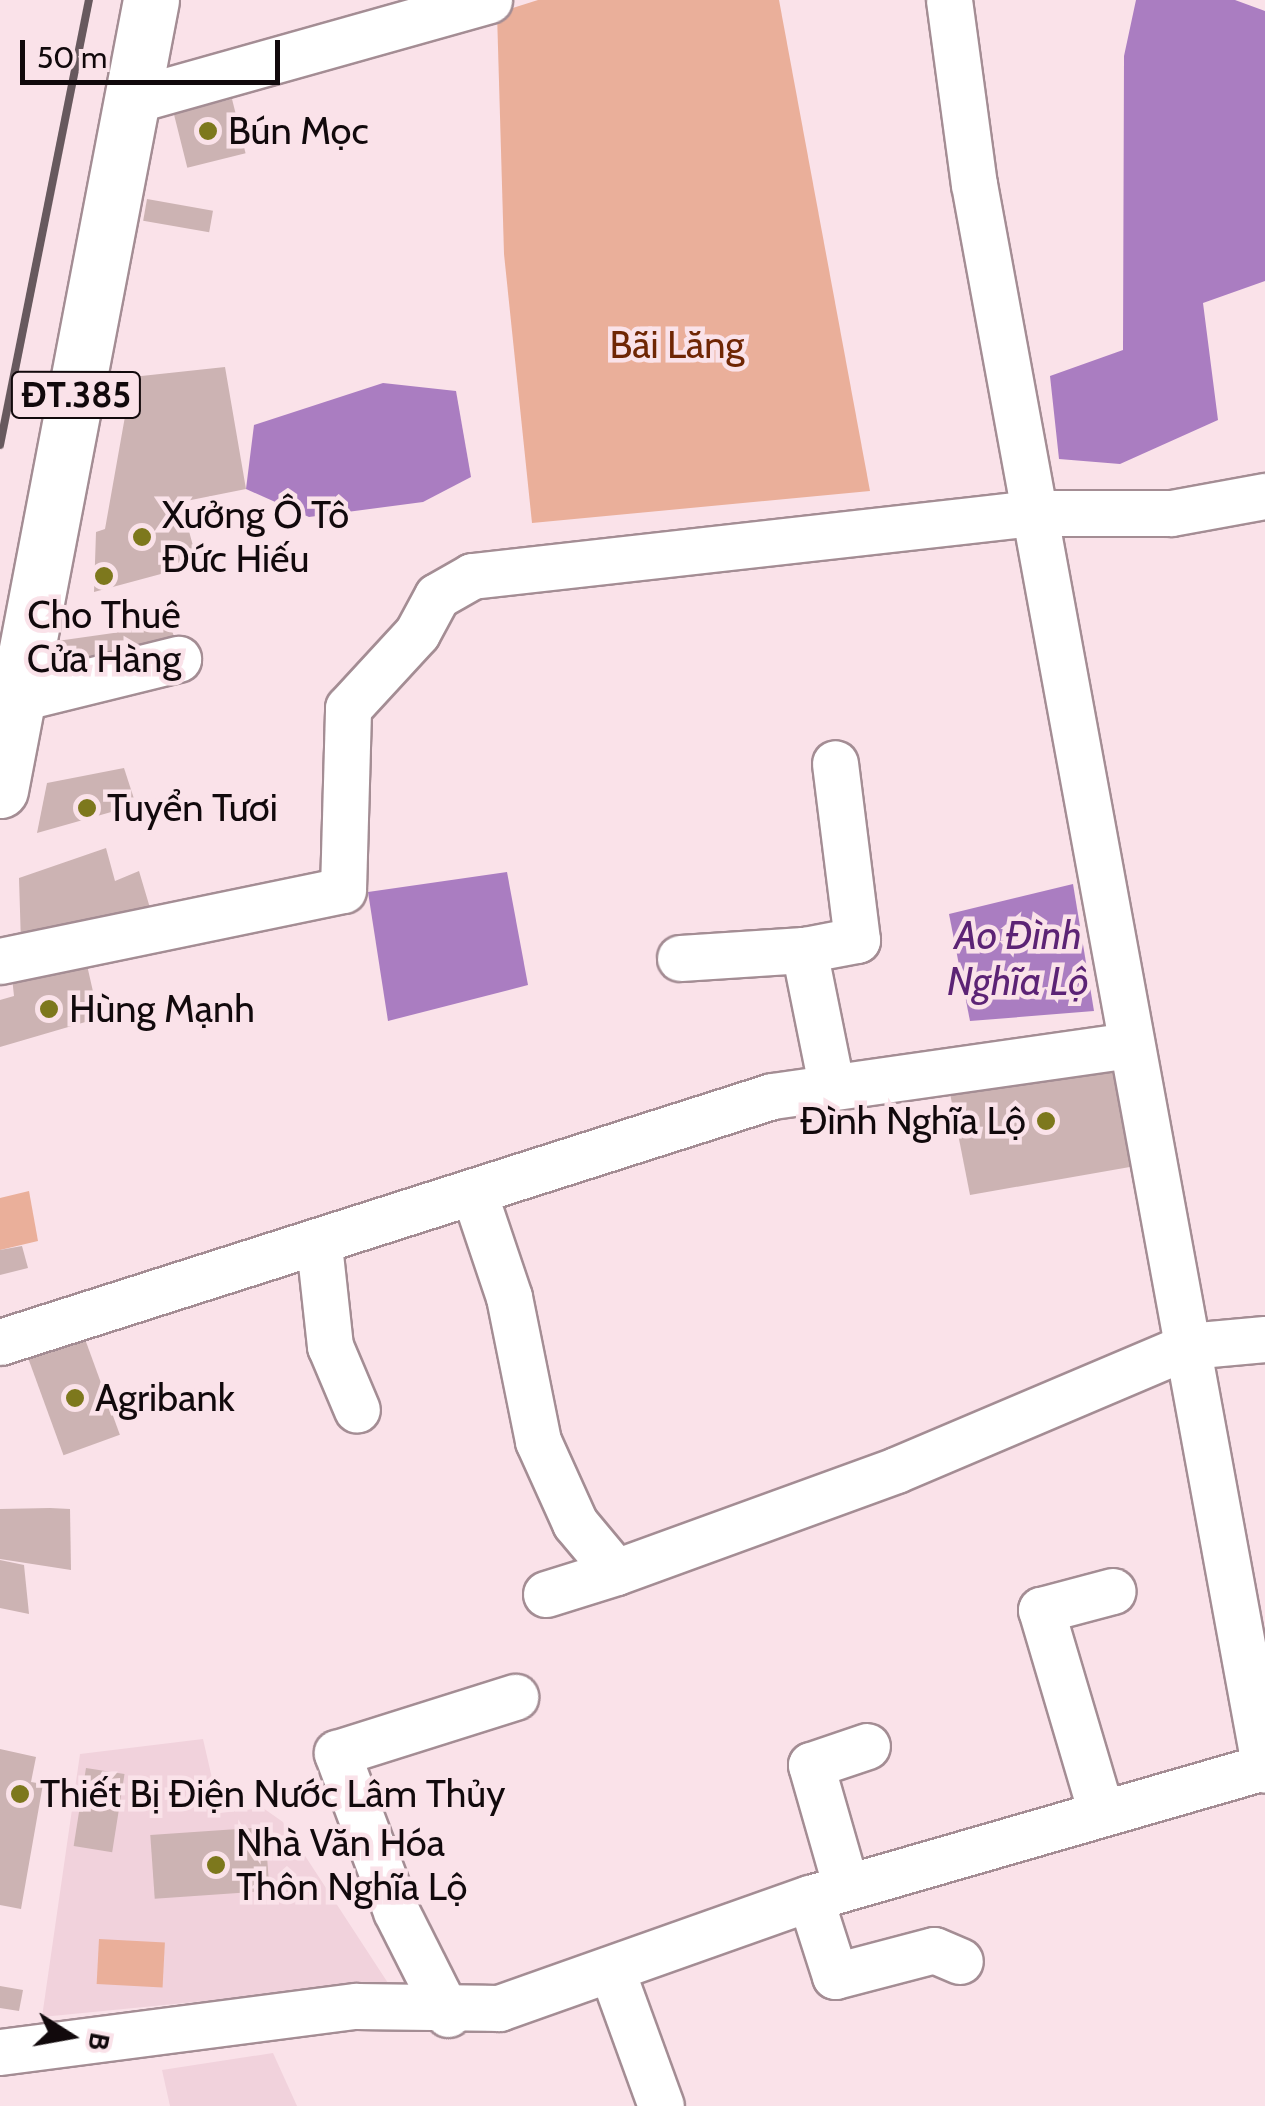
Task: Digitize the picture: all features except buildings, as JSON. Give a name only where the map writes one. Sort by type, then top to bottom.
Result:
[{"type":"main road","name":"ĐT.385","points":[[0,790],[151,0]]},
{"type":"street","points":[[130,102],[489,0]]},
{"type":"street","points":[[0,2052],[212,2028],[356,2006],[448,2014],[613,1974],[828,1893],[1101,1812],[1263,1752],[1033,513],[949,0]]},
{"type":"street","points":[[0,961],[343,890],[348,708],[417,633],[437,596],[472,576],[1033,513],[1171,513],[1265,496]]},
{"type":"street","points":[[20,698],[178,660]]},
{"type":"street","points":[[680,958],[804,950],[857,940],[835,764]]},
{"type":"street","points":[[804,950],[831,1084]]},
{"type":"street","points":[[0,1342],[831,1084],[1130,1046]]},
{"type":"street","points":[[474,1193],[509,1297],[538,1441],[575,1523],[616,1572]]},
{"type":"street","points":[[319,1245],[330,1346],[357,1410]]},
{"type":"street","points":[[546,1594],[896,1470],[1188,1346],[1265,1338]]},
{"type":"street","points":[[1101,1812],[1041,1610],[1113,1590]]},
{"type":"street","points":[[448,2014],[396,1912],[336,1753],[515,1697]]},
{"type":"street","points":[[867,1746],[811,1765],[835,1976],[934,1950],[960,1961]]},
{"type":"street","points":[[613,1974],[661,2106]]},
{"type":"shaded area","points":[[203,1739],[220,1813],[263,1808],[283,1822],[388,1983],[42,2017],[80,1754]]},
{"type":"shaded area","points":[[273,2053],[297,2106],[170,2106],[162,2070]]},
{"type":"green space","name":"Bãi Lăng","points":[[538,0],[779,0],[870,491],[532,523],[504,254],[497,13]]},
{"type":"green space","points":[[29,1191],[38,1241],[0,1250],[0,1198]]},
{"type":"green space","points":[[99,1939],[165,1942],[163,1987],[97,1984]]},
{"type":"water","points":[[1136,0],[1235,0],[1265,11],[1265,281],[1203,303],[1218,420],[1120,464],[1059,459],[1050,376],[1123,350],[1124,56]]},
{"type":"water","points":[[383,383],[456,391],[471,477],[423,502],[309,517],[246,489],[254,425]]},
{"type":"water","points":[[507,872],[528,985],[388,1021],[368,892]]},
{"type":"water","name":"Ao Đình Nghĩa Lộ","points":[[1073,884],[1094,1011],[970,1021],[949,914]]},
{"type":"railway","points":[[0,445],[89,0]]},
{"type":"place","name":"Bún Mọc","points":[[208,131]]},
{"type":"place","name":"Xưởng Ô Tô Đức Hiếu","points":[[142,537]]},
{"type":"place","name":"Cho Thuê Cửa Hàng","points":[[104,576]]},
{"type":"place","name":"Tuyển Tươi","points":[[87,808]]},
{"type":"place","name":"Hùng Mạnh","points":[[49,1009]]},
{"type":"place","name":"Đình Nghĩa Lộ","points":[[1046,1121]]},
{"type":"place","name":"Agribank","points":[[75,1398]]},
{"type":"place","name":"Thiết Bị Điện Nước Lâm Thủy","points":[[20,1794]]},
{"type":"place","name":"Nhà Văn Hóa Thôn Nghĩa Lộ","points":[[216,1865]]}]
